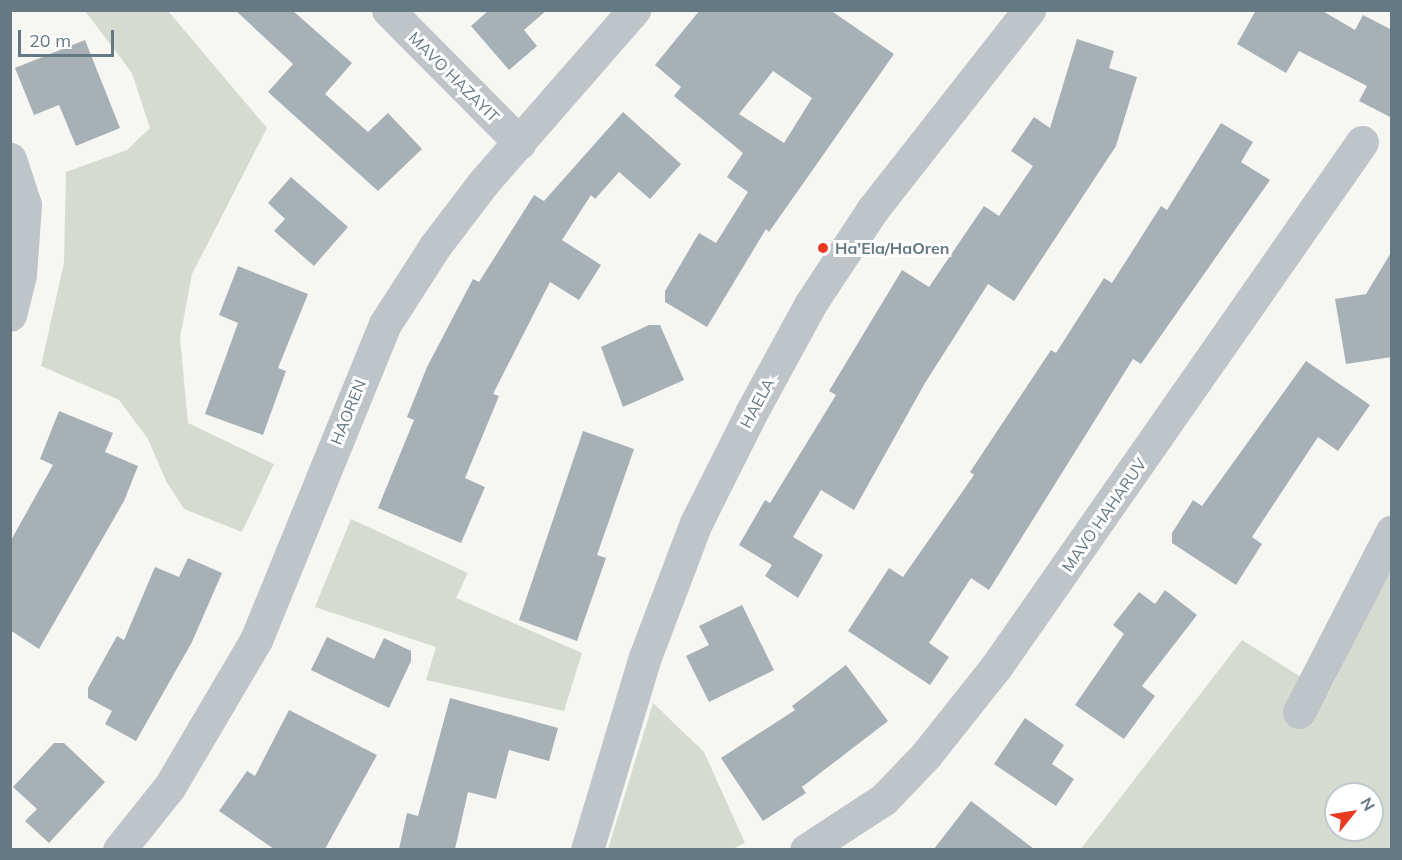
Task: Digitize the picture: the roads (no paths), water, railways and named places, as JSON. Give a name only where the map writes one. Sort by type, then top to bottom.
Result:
[{"type":"street","name":"MAVO HAZAYIT","points":[[388,10],[520,143]]},
{"type":"street","name":"HAOREN","points":[[120,849],[170,786],[256,640],[385,324],[435,246],[634,10]]},
{"type":"street","name":"HAELA","points":[[587,849],[645,657],[696,523],[751,413],[811,303],[873,209],[1029,10]]},
{"type":"street","name":"MAVO HAHARUV","points":[[825,844],[884,799],[926,755],[996,668],[1362,142]]},
{"type":"street","points":[[10,159],[25,205],[20,275],[10,315]]},
{"type":"street","points":[[1299,712],[1392,531]]},
{"type":"place","name":"Ha'Ela/HaOren","points":[[823,248]]}]
